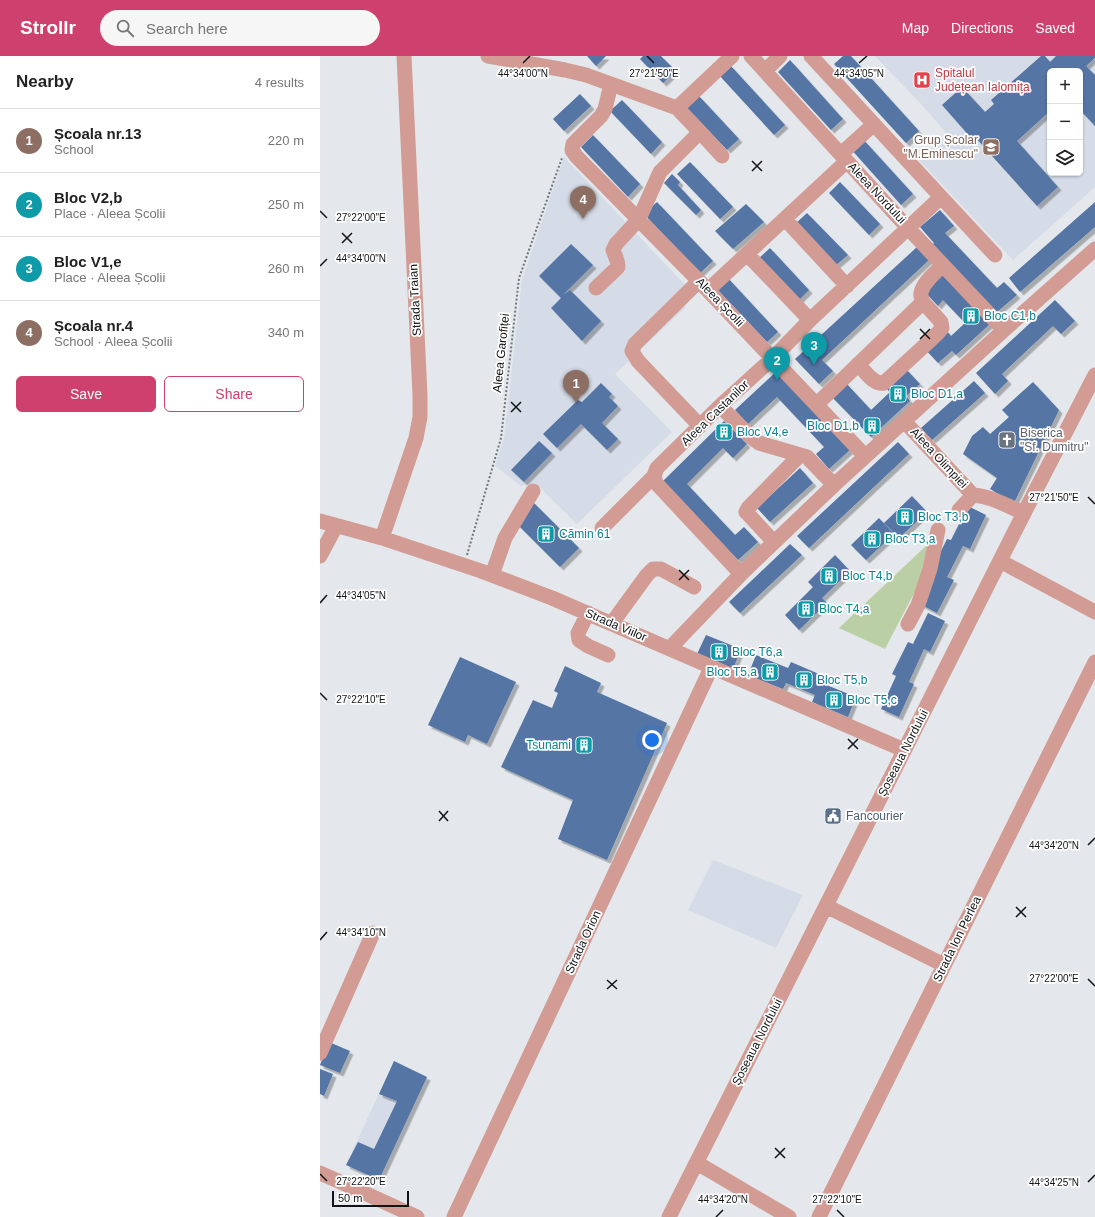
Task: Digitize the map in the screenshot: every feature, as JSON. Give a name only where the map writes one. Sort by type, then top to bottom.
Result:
[{"type":"street","name":"Strada Traian","points":[[382,538],[416,438],[420,417],[404,56]]},
{"type":"street","points":[[488,56],[566,63],[586,75],[677,108],[722,156]]},
{"type":"street","points":[[677,108],[732,56]]},
{"type":"street","name":"Aleea Nordului","points":[[751,56],[908,228],[1004,330]]},
{"type":"street","points":[[765,71],[780,56]]},
{"type":"street","points":[[811,56],[995,255]]},
{"type":"street","points":[[572,150],[573,144],[601,116],[605,109],[611,84]]},
{"type":"street","points":[[700,426],[638,361],[632,351],[635,344],[704,285],[747,254],[785,219],[874,124]]},
{"type":"street","points":[[596,288],[618,267],[618,261],[613,250],[616,244],[639,219],[660,172],[700,132]]},
{"type":"street","name":"Aleea Școlii","points":[[572,150],[576,156],[704,285],[865,456]]},
{"type":"street","name":"Aleea Castanilor","points":[[602,528],[654,476],[657,468],[720,406],[773,358],[810,320],[941,197]]},
{"type":"street","points":[[785,219],[847,286]]},
{"type":"street","points":[[670,648],[741,574],[834,485],[1095,249]]},
{"type":"street","points":[[747,254],[810,320]]},
{"type":"street","points":[[858,364],[876,382],[880,384],[884,383],[937,334],[942,328],[941,322],[923,302],[920,294],[922,288],[930,277],[944,265]]},
{"type":"street","points":[[816,404],[923,302]]},
{"type":"street","name":"Șoseaua Nordului","points":[[669,1217],[1095,375]]},
{"type":"street","points":[[720,406],[759,443],[807,457],[834,485]]},
{"type":"street","name":"Aleea Olimpiei","points":[[904,421],[973,495],[994,500],[1024,514]]},
{"type":"street","points":[[774,542],[746,512],[748,508],[800,455]]},
{"type":"street","points":[[654,476],[656,483],[741,574]]},
{"type":"street","points":[[492,575],[505,538],[533,491]]},
{"type":"street","name":"Aleea Olimpiei","points":[[959,510],[973,495]]},
{"type":"street","name":"Strada Viilor","points":[[320,521],[382,538],[464,565],[552,598],[904,750]]},
{"type":"street","points":[[320,556],[336,526]]},
{"type":"street","points":[[908,624],[918,605],[930,569],[938,530]]},
{"type":"street","points":[[1000,561],[1095,612]]},
{"type":"street","points":[[612,623],[653,569],[661,569],[694,587]]},
{"type":"street","points":[[588,613],[578,633],[579,640],[608,655]]},
{"type":"street","name":"Strada Ion Perlea","points":[[819,1217],[1095,662]]},
{"type":"street","name":"Strada Orion","points":[[454,1217],[712,666]]},
{"type":"street","points":[[826,906],[944,965]]},
{"type":"street","points":[[320,1054],[373,933]]},
{"type":"street","points":[[697,1162],[788,1217]]},
{"type":"street","points":[[320,1173],[417,1217]]},
{"type":"path","name":"Aleea Garofiței","points":[[464,565],[501,438],[519,278],[562,158],[572,150]]},
{"type":"shaded area","name":"Grup Școlar \"M.Eminescu\"","points":[[875,56],[1095,56],[1095,187],[1013,260],[919,160],[947,134],[921,104]]},
{"type":"shaded area","points":[[564,157],[686,286],[675,296],[686,307],[615,374],[672,432],[577,524],[535,483],[521,486],[495,466],[504,438],[522,280]]},
{"type":"shaded area","points":[[713,860],[803,895],[776,948],[688,910]]},
{"type":"shaded area","points":[[394,1061],[427,1077],[379,1180],[346,1165]]},
{"type":"green space","points":[[928,544],[927,568],[885,649],[839,628]]},
{"type":"building","points":[[587,56],[606,56],[596,66]]},
{"type":"building","points":[[643,56],[661,56],[676,71],[663,83],[640,59]]},
{"type":"building","points":[[843,56],[851,56],[919,131],[906,143],[834,64]]},
{"type":"building","points":[[1041,56],[1045,56],[1050,62],[1056,56],[1095,56],[1095,58],[1086,66],[1095,75],[1095,126],[1083,113],[1083,68],[1047,68],[1047,114],[1017,141],[1058,187],[1037,206],[975,137],[972,139],[942,105],[962,87],[985,112],[994,104],[991,100]]},
{"type":"building","points":[[790,60],[843,119],[831,130],[778,72]]},
{"type":"building","points":[[730,65],[785,125],[774,135],[719,75]]},
{"type":"building","points":[[580,94],[591,106],[564,131],[553,119]]},
{"type":"building","points":[[699,96],[739,139],[727,150],[687,108]]},
{"type":"building","points":[[622,100],[662,142],[651,154],[610,111]]},
{"type":"building","points":[[593,135],[640,184],[628,197],[581,147]]},
{"type":"building","points":[[861,137],[913,194],[901,205],[850,148]]},
{"type":"building","points":[[690,162],[733,207],[720,219],[677,174]]},
{"type":"building","points":[[672,174],[680,182],[678,185],[701,210],[696,215],[664,183]]},
{"type":"building","points":[[840,182],[880,224],[869,235],[829,193]]},
{"type":"building","points":[[657,202],[713,261],[700,273],[644,214]]},
{"type":"building","points":[[1095,202],[1095,227],[1020,292],[1009,278]]},
{"type":"building","points":[[746,204],[764,222],[733,249],[715,231]]},
{"type":"building","points":[[940,210],[954,226],[945,233],[997,288],[1004,282],[1017,295],[997,312],[985,299],[983,301],[931,246],[934,243],[920,227]]},
{"type":"building","points":[[807,213],[848,255],[835,266],[795,224]]},
{"type":"building","points":[[571,244],[593,265],[563,295],[570,290],[601,321],[582,341],[551,308],[561,298],[539,276]]},
{"type":"building","points":[[917,247],[929,260],[822,360],[833,371],[819,384],[795,359]]},
{"type":"building","points":[[770,248],[809,290],[798,301],[758,259]]},
{"type":"building","points":[[942,274],[990,324],[956,355],[952,351],[938,363],[925,349],[945,329],[951,336],[965,323],[943,300],[938,306],[924,291]]},
{"type":"building","points":[[726,276],[778,332],[767,342],[715,287]]},
{"type":"building","points":[[1055,300],[1075,321],[1061,334],[1053,326],[1002,374],[1008,381],[995,394],[976,373]]},
{"type":"building","points":[[905,368],[920,384],[906,396],[910,401],[871,437],[830,395],[844,381],[871,410],[890,392],[885,387]]},
{"type":"building","points":[[778,370],[851,449],[829,469],[816,454],[824,447],[777,397],[748,424],[735,410]]},
{"type":"building","points":[[974,381],[985,393],[932,440],[921,428]]},
{"type":"building","name":"Biserica \"Sf. Dumitru\"","points":[[1033,382],[1059,410],[1014,503],[990,489],[997,478],[963,454],[972,436],[983,427],[990,434],[1009,417],[1002,410]]},
{"type":"building","points":[[601,383],[612,394],[609,397],[618,406],[602,423],[618,439],[607,450],[581,424],[557,448],[543,434],[578,400],[582,402]]},
{"type":"building","points":[[724,421],[747,444],[733,458],[723,448],[687,484],[735,535],[744,527],[758,542],[738,560],[663,481]]},
{"type":"building","points":[[539,441],[552,453],[524,482],[511,470]]},
{"type":"building","points":[[898,442],[909,454],[809,548],[797,536]]},
{"type":"building","points":[[800,468],[813,483],[770,522],[757,508]]},
{"type":"building","name":"Bloc T3,b","points":[[912,496],[927,512],[899,538],[884,523]]},
{"type":"building","name":"Cămin 61","points":[[532,501],[579,548],[560,567],[513,520]]},
{"type":"building","points":[[968,506],[986,515],[970,549],[963,546],[947,577],[954,580],[937,613],[920,604],[932,569],[947,539],[951,540]]},
{"type":"building","name":"Bloc T3,a","points":[[879,518],[894,534],[866,560],[851,545]]},
{"type":"building","points":[[790,544],[802,555],[740,613],[729,602]]},
{"type":"building","points":[[835,555],[850,571],[822,598],[827,603],[799,630],[785,615],[813,587],[808,582]]},
{"type":"building","points":[[928,613],[945,621],[930,652],[924,649],[909,682],[914,684],[899,717],[881,709],[896,676],[892,674],[908,642],[913,644]]},
{"type":"building","name":"Bloc T6,a","points":[[706,635],[741,649],[733,669],[697,654]]},
{"type":"building","points":[[756,655],[788,668],[791,662],[826,677],[824,684],[856,697],[848,717],[812,702],[815,695],[786,683],[783,689],[748,675]]},
{"type":"building","points":[[460,657],[516,682],[487,744],[468,735],[465,742],[428,725]]},
{"type":"building","name":"Tsunami","points":[[565,666],[601,683],[597,692],[667,723],[607,860],[558,839],[573,800],[501,767],[533,700],[552,708],[558,693],[554,691]]},
{"type":"building","points":[[329,1042],[350,1051],[340,1073],[320,1065]]},
{"type":"building","points":[[394,1061],[427,1077],[379,1180],[346,1165],[358,1142],[374,1149],[397,1101],[379,1094]]},
{"type":"building","points":[[320,1069],[333,1074],[324,1096],[320,1094]]},
{"type":"place","name":"Spitalul Județean Ialomița","points":[[922,80]]},
{"type":"place","name":"Grup Școlar \"M.Eminescu\"","points":[[991,147]]},
{"type":"place","name":"Școala nr.4","points":[[583,219]]},
{"type":"place","name":"Bloc C1,b","points":[[971,316]]},
{"type":"place","name":"Bloc V1,e","points":[[814,365]]},
{"type":"place","name":"Bloc V2,b","points":[[777,380]]},
{"type":"place","name":"Bloc D1,a","points":[[898,394]]},
{"type":"place","name":"Școala nr.13","points":[[576,403]]},
{"type":"place","name":"Bloc D1,b","points":[[872,426]]},
{"type":"place","name":"Bloc V4,e","points":[[724,432]]},
{"type":"place","name":"Biserica \"Sf. Dumitru\"","points":[[1007,440]]},
{"type":"place","name":"Bloc T3,b","points":[[905,517]]},
{"type":"place","name":"Cămin 61","points":[[546,534]]},
{"type":"place","name":"Bloc T3,a","points":[[872,539]]},
{"type":"place","name":"Bloc T4,b","points":[[829,576]]},
{"type":"place","name":"Bloc T4,a","points":[[806,609]]},
{"type":"place","name":"Bloc T6,a","points":[[719,652]]},
{"type":"place","name":"Bloc T5,a","points":[[770,672]]},
{"type":"place","name":"Bloc T5,b","points":[[804,680]]},
{"type":"place","name":"Bloc T5,c","points":[[834,700]]},
{"type":"place","name":"Tsunami","points":[[584,745]]},
{"type":"place","name":"Fancourier","points":[[833,816]]}]
